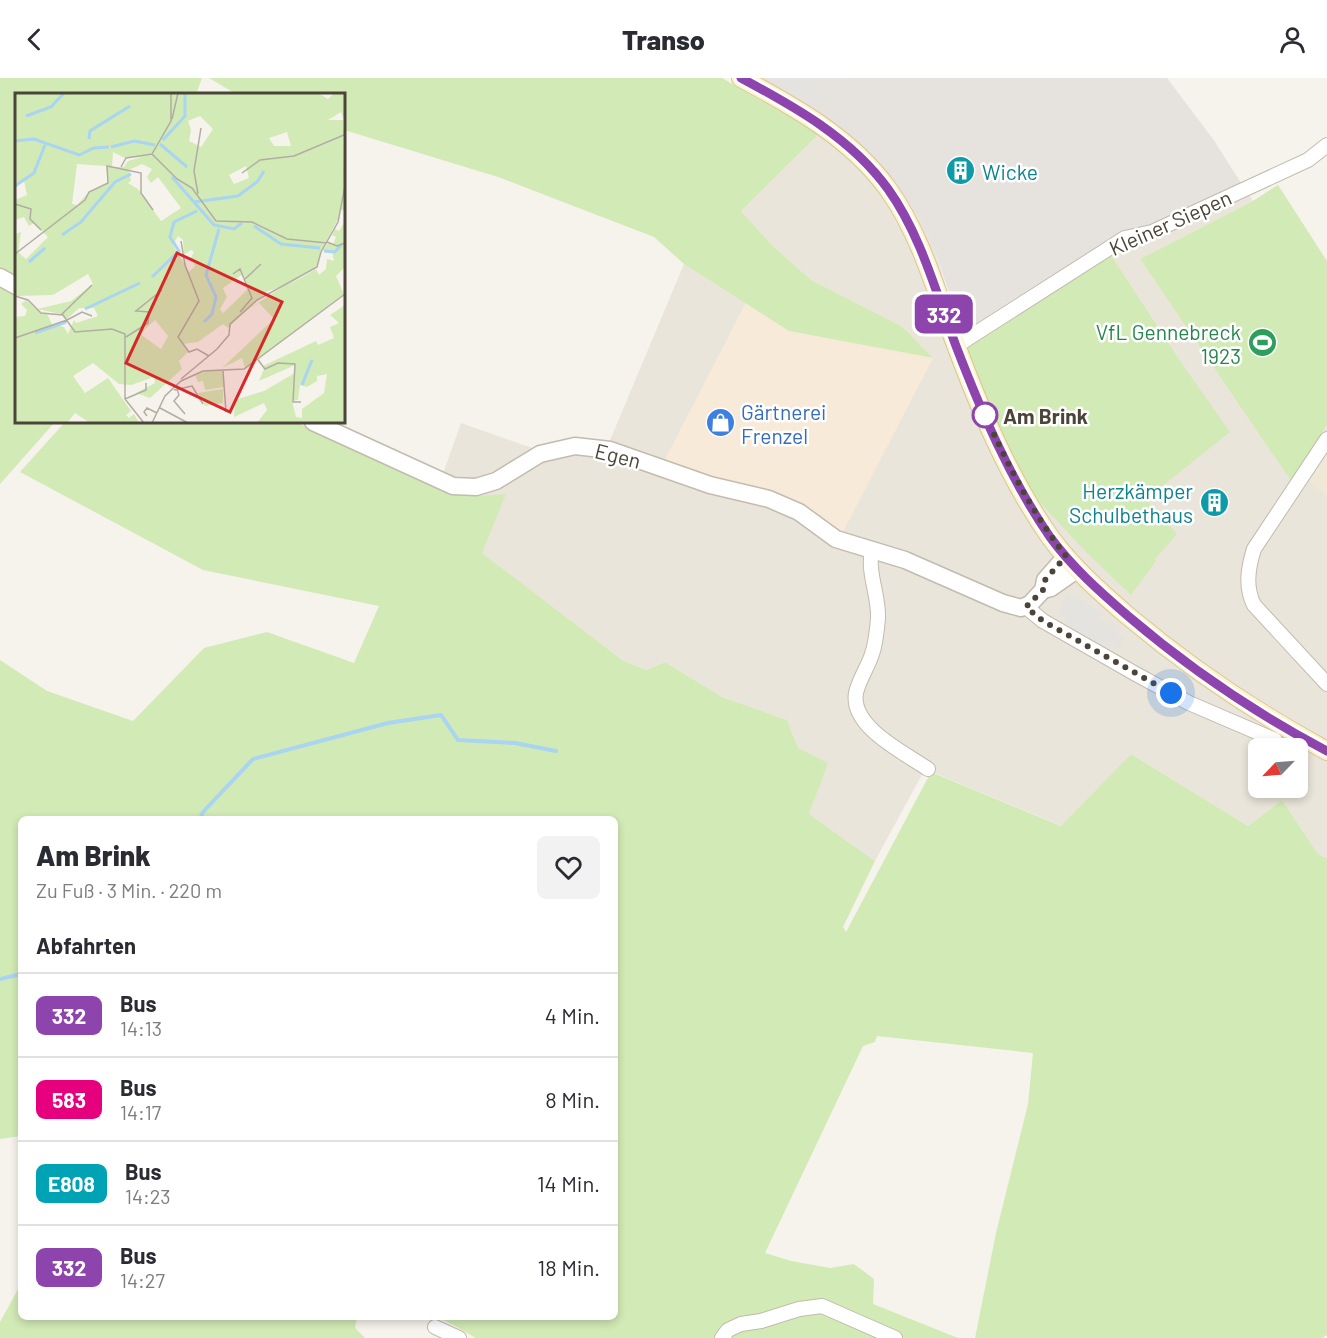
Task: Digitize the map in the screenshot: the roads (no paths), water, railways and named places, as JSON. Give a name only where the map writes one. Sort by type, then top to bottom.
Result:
[{"type":"main road","points":[[741,78],[794,106],[854,152],[884,184],[915,237],[956,346],[1001,450],[1038,516],[1072,562],[1113,603],[1190,666],[1251,708],[1327,751]]},
{"type":"street","name":"Kleiner Siepen","points":[[956,346],[1125,238],[1152,232],[1308,160],[1327,146]]},
{"type":"street","points":[[0,277],[15,285]]},
{"type":"street","name":"Egen","points":[[315,423],[453,486],[476,487],[496,481],[540,454],[575,446],[610,450],[710,485],[769,500],[799,512],[836,539],[905,560],[1003,603],[1021,608],[1026,607],[1043,621],[1189,703],[1270,738]]},
{"type":"street","points":[[1327,439],[1254,549],[1248,582],[1249,595],[1254,605],[1327,684]]},
{"type":"street","points":[[872,550],[871,568],[878,616],[872,655],[856,693],[857,707],[865,722],[878,735],[928,769]]},
{"type":"street","points":[[1026,607],[1043,590],[1051,588],[1072,562]]},
{"type":"street","points":[[722,1338],[728,1330],[741,1324],[822,1305],[895,1338]]},
{"type":"street","points":[[435,1327],[459,1338]]},
{"type":"waterway","points":[[201,816],[253,759],[388,723],[441,715],[458,740],[515,743],[556,751]]},
{"type":"waterway","points":[[0,979],[18,975]]},
{"type":"place","name":"Wicke","points":[[961,171]]},
{"type":"place","name":"VfL Gennebreck 1923","points":[[1262,343]]},
{"type":"place","name":"Am Brink","points":[[985,415]]},
{"type":"place","name":"Gärtnerei Frenzel","points":[[720,423]]},
{"type":"place","name":"Herzkämper Schulbethaus","points":[[1214,502]]}]
